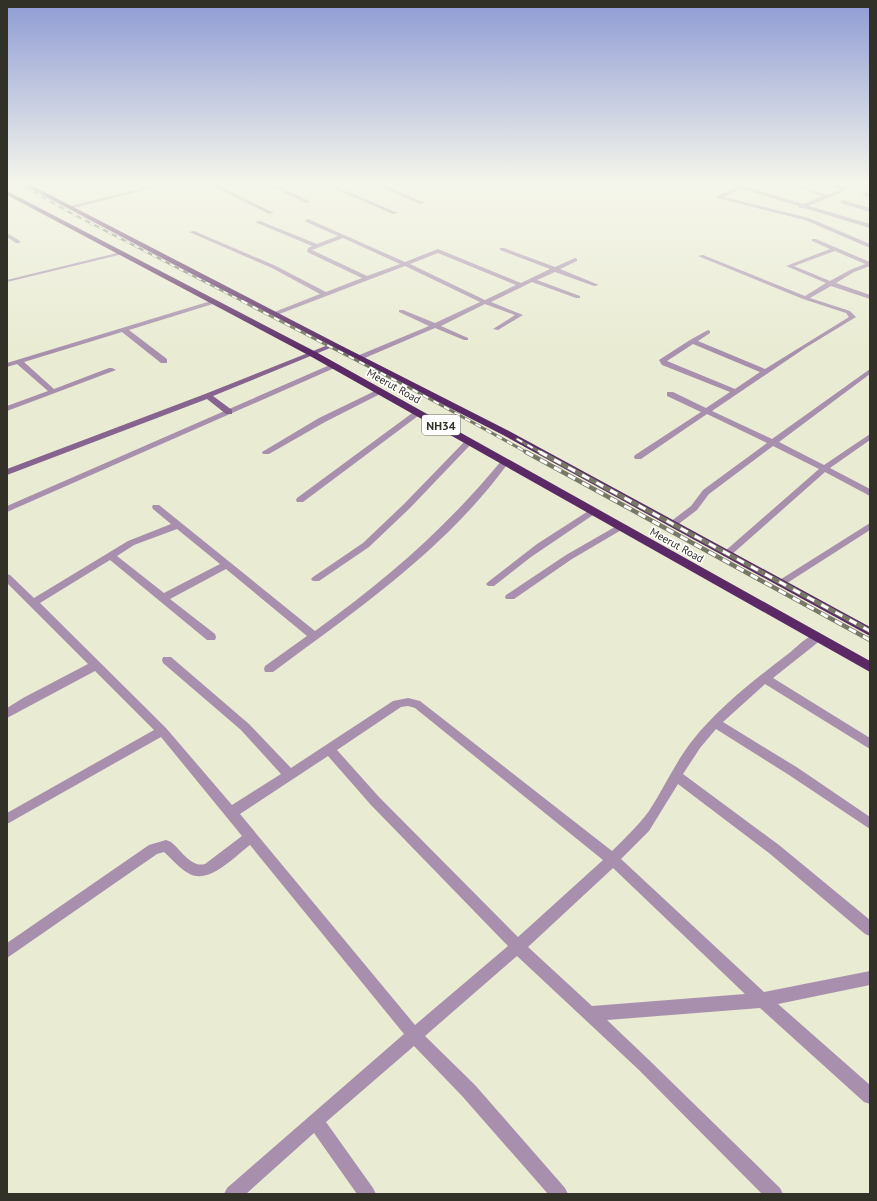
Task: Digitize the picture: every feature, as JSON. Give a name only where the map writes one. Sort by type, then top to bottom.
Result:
[{"type":"highway","name":"Meerut Road","points":[[96,240],[313,354],[870,667]]},
{"type":"highway","name":"Meerut Road","points":[[132,240],[506,433],[868,629]]},
{"type":"street","points":[[211,240],[274,267],[325,294]]},
{"type":"street","points":[[302,240],[317,246]]},
{"type":"street","points":[[332,240],[310,249],[309,251],[366,278]]},
{"type":"street","points":[[352,240],[485,302],[520,315],[496,329]]},
{"type":"street","points":[[814,240],[870,264]]},
{"type":"street","points":[[856,240],[870,246]]},
{"type":"street","points":[[502,249],[596,285]]},
{"type":"street","points":[[836,249],[789,266],[830,283],[870,296]]},
{"type":"street","points":[[274,314],[366,278],[442,251],[521,285]]},
{"type":"street","points":[[638,457],[803,346],[853,317],[848,312],[804,298],[701,256]]},
{"type":"street","points":[[360,358],[435,326],[575,260]]},
{"type":"street","points":[[804,298],[852,271],[870,264]]},
{"type":"street","points":[[531,280],[578,297]]},
{"type":"street","points":[[7,365],[214,302]]},
{"type":"street","points":[[401,311],[466,339]]},
{"type":"street","points":[[124,330],[164,361]]},
{"type":"street","points":[[708,332],[663,358],[663,361],[735,392]]},
{"type":"street","points":[[692,341],[765,372]]},
{"type":"street","points":[[7,472],[208,396],[333,345]]},
{"type":"street","points":[[19,362],[53,392]]},
{"type":"street","points":[[7,509],[334,366]]},
{"type":"street","points":[[7,409],[112,370]]},
{"type":"street","points":[[673,524],[694,508],[706,492],[870,372]]},
{"type":"street","points":[[266,452],[322,420],[380,392]]},
{"type":"street","points":[[670,394],[772,443],[870,493]]},
{"type":"street","points":[[208,396],[229,412]]},
{"type":"street","points":[[300,500],[418,413]]},
{"type":"street","points":[[727,554],[824,469],[870,436]]},
{"type":"street","points":[[316,579],[366,545],[470,442]]},
{"type":"street","points":[[269,669],[372,594],[413,559],[482,491],[505,462]]},
{"type":"street","points":[[156,507],[314,636]]},
{"type":"street","points":[[491,584],[504,572],[530,553],[593,511]]},
{"type":"street","points":[[33,603],[131,543],[178,525]]},
{"type":"street","points":[[510,597],[569,557],[620,526]]},
{"type":"street","points":[[781,583],[870,526]]},
{"type":"street","points":[[111,556],[211,637]]},
{"type":"street","points":[[163,598],[228,565]]},
{"type":"street","points":[[7,577],[162,732],[231,812],[414,1035],[469,1091],[559,1194]]},
{"type":"street","points":[[233,1194],[414,1035],[518,947],[612,859],[647,823],[694,748],[726,710],[816,637]]},
{"type":"street","points":[[167,660],[245,727],[290,774]]},
{"type":"street","points":[[8,712],[96,665]]},
{"type":"street","points":[[765,678],[870,744]]},
{"type":"street","points":[[231,812],[397,704],[404,701],[419,705],[612,859],[762,1000],[870,1096]]},
{"type":"street","points":[[715,723],[791,770],[870,824]]},
{"type":"street","points":[[7,820],[46,796],[162,732]]},
{"type":"street","points":[[329,749],[375,801],[518,947],[644,1065],[774,1194]]},
{"type":"street","points":[[676,776],[769,845],[870,929]]},
{"type":"street","points":[[7,950],[154,849],[166,846],[191,868],[196,871],[202,871],[209,869],[251,837]]},
{"type":"street","points":[[590,1014],[762,1000],[870,978]]},
{"type":"street","points":[[316,1121],[367,1194]]},
{"type":"lane","points":[[7,281],[121,253]]},
{"type":"railway","points":[[124,240],[244,302]]},
{"type":"railway","points":[[242,301],[410,388],[528,453]]},
{"type":"railway","points":[[517,439],[542,453]]},
{"type":"railway","points":[[526,452],[870,640]]},
{"type":"railway","points":[[540,452],[870,631]]}]
